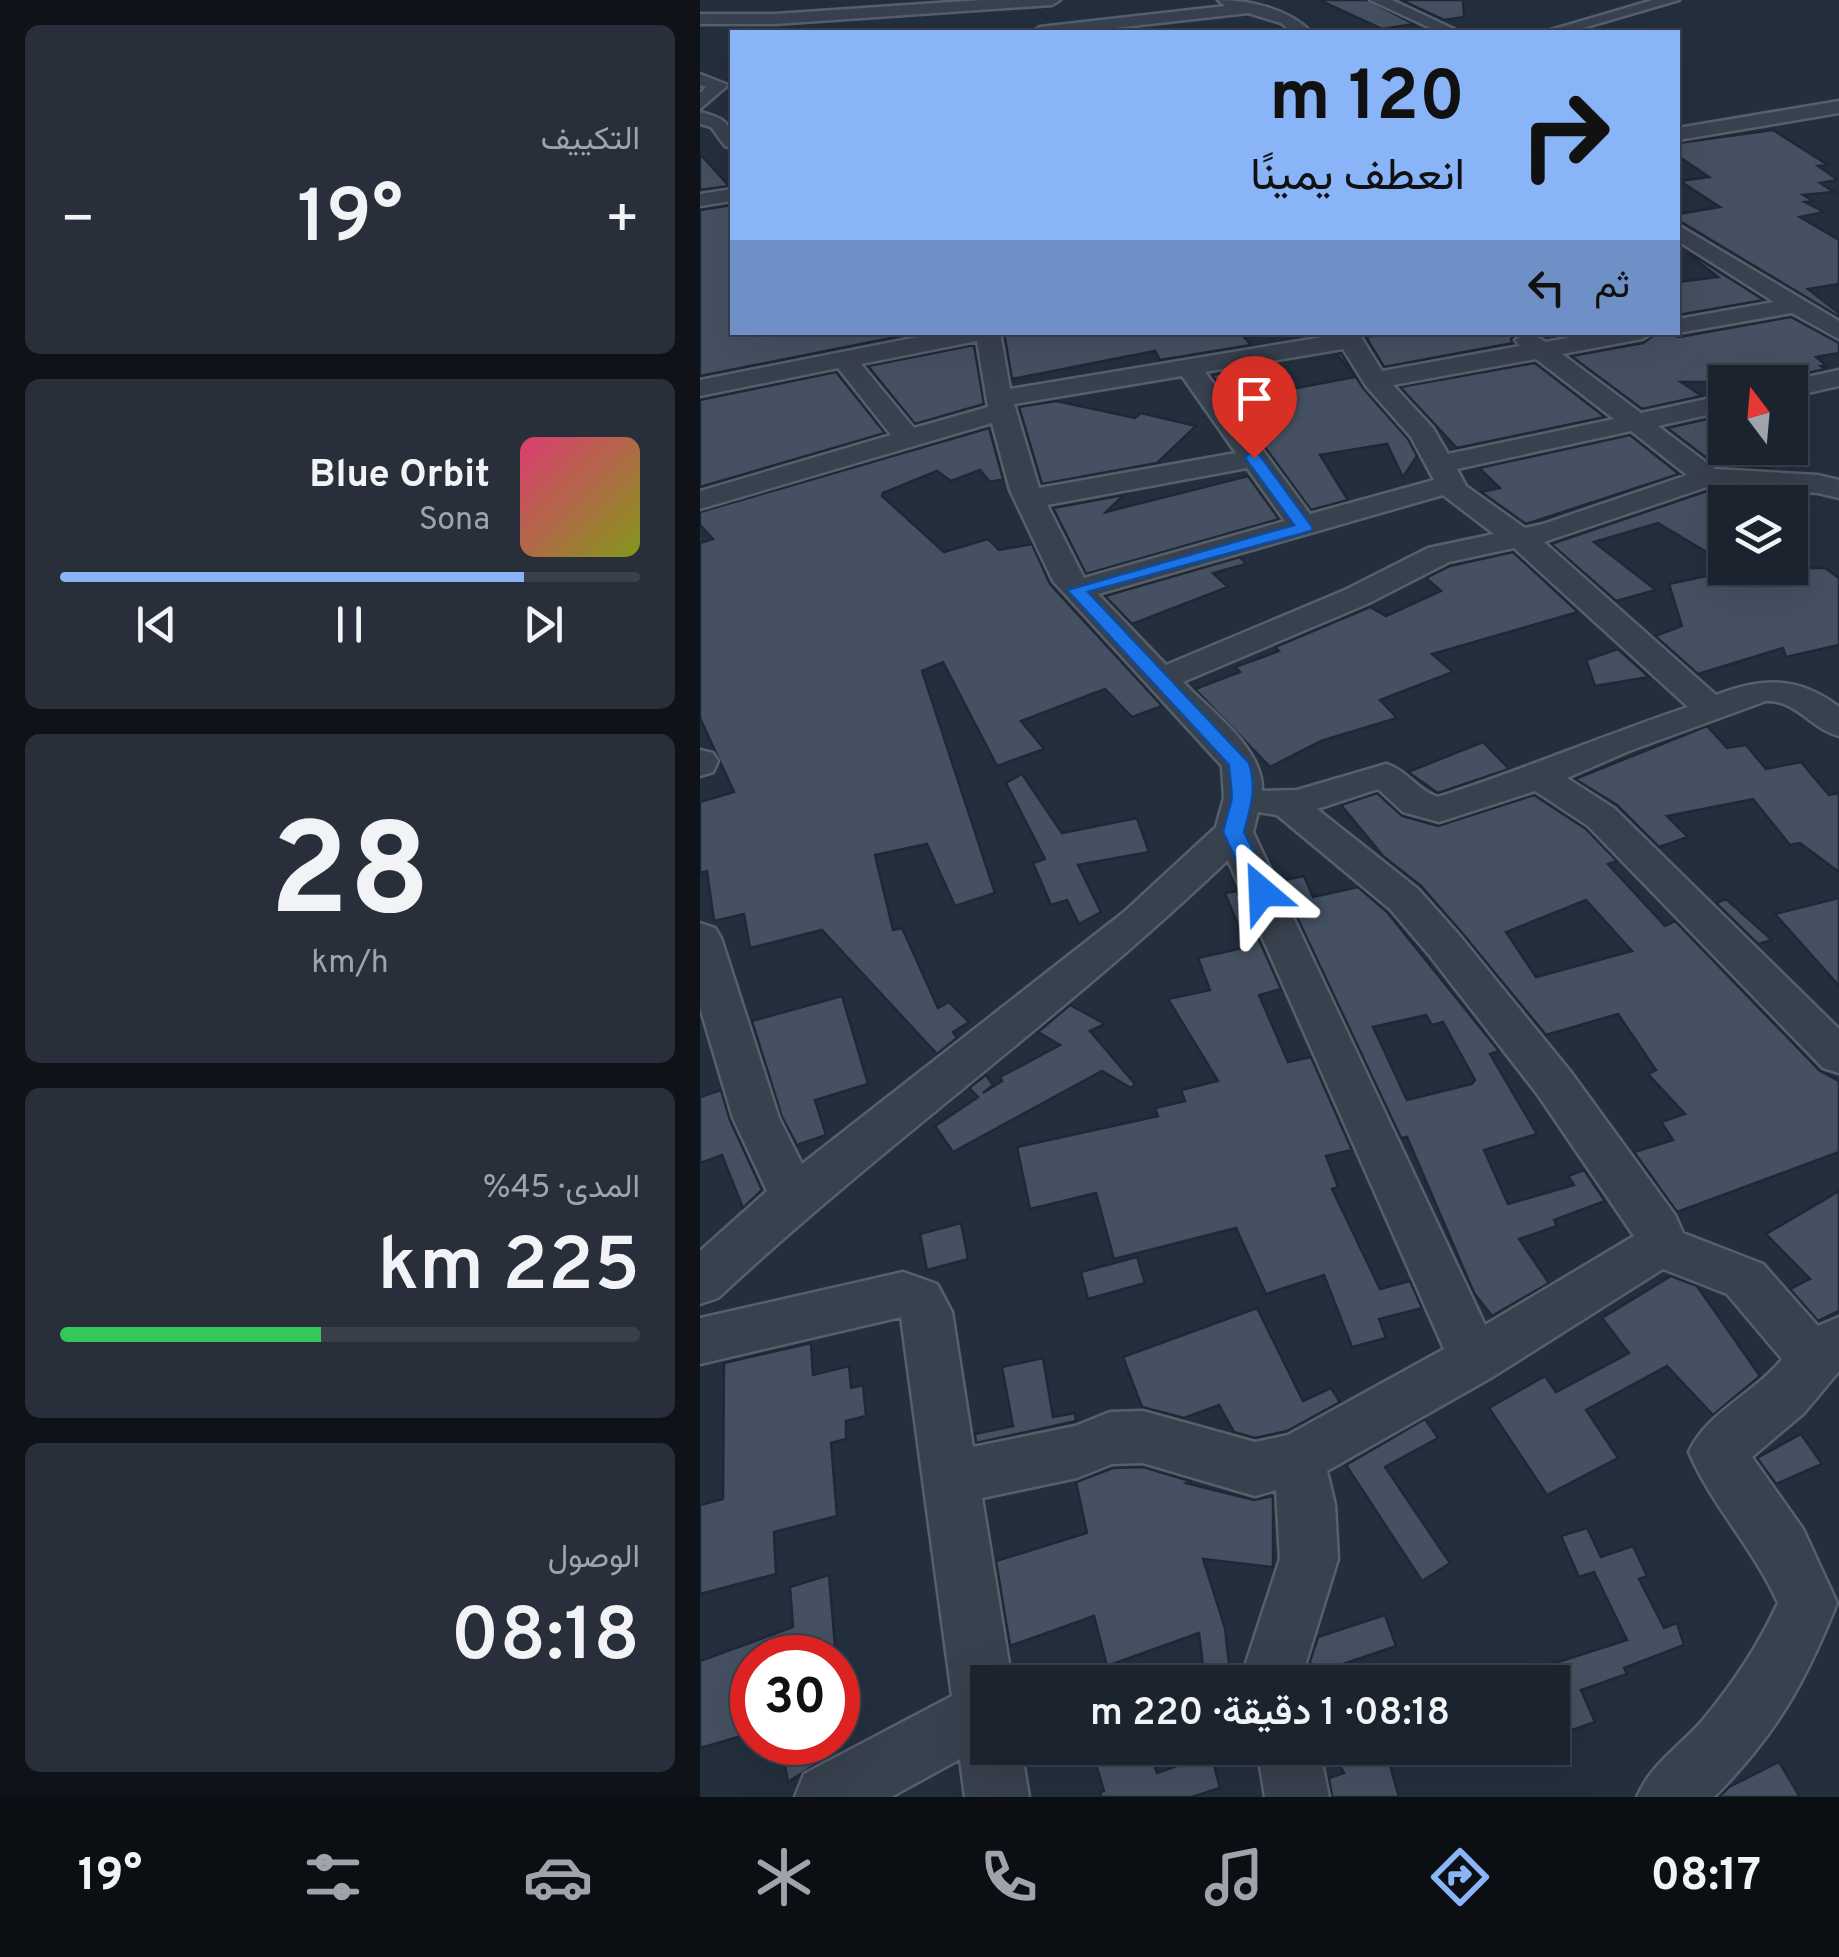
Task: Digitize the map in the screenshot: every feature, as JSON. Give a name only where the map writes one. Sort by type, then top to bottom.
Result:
[{"type":"street","points":[[741,0],[753,17]]},
{"type":"street","points":[[700,18],[788,18],[956,3],[1052,0]]},
{"type":"street","points":[[1222,0],[1287,20],[1301,30]]},
{"type":"street","points":[[1379,0],[1447,30]]},
{"type":"street","points":[[1594,0],[1625,12]]},
{"type":"street","points":[[1559,30],[1671,0]]},
{"type":"street","points":[[1058,30],[1250,8]]},
{"type":"street","points":[[788,18],[803,30]]},
{"type":"street","points":[[701,80],[730,76]]},
{"type":"street","points":[[700,103],[720,85],[701,80]]},
{"type":"street","points":[[1680,134],[1839,107]]},
{"type":"street","points":[[700,118],[718,123],[730,135]]},
{"type":"street","points":[[700,200],[730,195]]},
{"type":"street","points":[[1690,249],[1839,332]]},
{"type":"street","points":[[1680,326],[1796,305]]},
{"type":"street","points":[[700,388],[848,350],[974,335]]},
{"type":"street","points":[[991,335],[1001,405],[1029,499],[1068,582],[1239,763],[1320,1013],[1476,1359]]},
{"type":"street","points":[[1523,335],[1708,476]]},
{"type":"street","points":[[1375,380],[1625,335]]},
{"type":"street","points":[[700,500],[908,439],[1001,405],[1348,336],[1375,380],[1423,434],[1446,474],[1516,539],[1533,548],[1586,594],[1633,642],[1712,710]]},
{"type":"street","points":[[848,350],[908,439]]},
{"type":"street","points":[[1189,368],[1305,528]]},
{"type":"street","points":[[1808,385],[1839,378]]},
{"type":"street","points":[[1076,590],[1305,528],[1446,474],[1634,423],[1708,408]]},
{"type":"street","points":[[1029,499],[1254,458]]},
{"type":"street","points":[[1159,680],[1356,597],[1439,555],[1551,531],[1708,476],[1818,484],[1839,490]]},
{"type":"street","points":[[700,1282],[794,1198],[1138,922],[1255,812],[1367,777],[1386,776],[1416,804],[1439,810],[1539,778],[1616,743],[1740,697],[1785,688],[1807,698],[1839,725]]},
{"type":"street","points":[[1539,778],[1601,817],[1839,1056]]},
{"type":"street","points":[[1255,812],[1404,899],[1554,1083],[1658,1230],[1659,1246]]},
{"type":"street","points":[[700,938],[709,995],[756,1118],[794,1198]]},
{"type":"street","points":[[1659,1246],[1745,1279],[1826,1350],[1785,1396],[1716,1452],[1783,1549],[1808,1603],[1779,1668],[1723,1744],[1669,1797]]},
{"type":"street","points":[[950,1478],[1077,1452],[1110,1438],[1143,1437],[1256,1469],[1297,1459],[1476,1359],[1659,1246]]},
{"type":"street","points":[[700,1341],[903,1294],[918,1300],[926,1312],[978,1665]]},
{"type":"street","points":[[1275,1665],[1309,1559],[1307,1505],[1297,1459]]},
{"type":"street","points":[[827,1797],[970,1737]]},
{"type":"street","points":[[993,1765],[997,1797]]},
{"type":"street","points":[[1291,1765],[1297,1797]]},
{"type":"building","points":[[1319,0],[1367,0],[1414,24],[1382,29]]},
{"type":"building","points":[[1401,0],[1463,0],[1464,17],[1444,20]]},
{"type":"building","points":[[1773,130],[1828,165],[1818,166],[1838,180],[1820,183],[1834,192],[1803,195],[1813,201],[1805,202],[1824,212],[1800,217],[1839,240],[1839,284],[1808,289],[1839,317],[1680,221],[1680,214],[1720,207],[1680,181],[1709,177],[1680,157],[1680,143]]},
{"type":"building","points":[[700,154],[729,186],[700,190]]},
{"type":"building","points":[[730,205],[730,335],[906,335],[700,376],[700,210]]},
{"type":"building","points":[[1688,254],[1764,300],[1680,315],[1680,282],[1718,277]]},
{"type":"building","points":[[1791,317],[1839,343],[1839,353],[1816,357],[1826,369],[1808,373],[1808,365],[1708,365],[1708,382],[1681,382],[1702,396],[1642,409],[1571,356],[1643,343],[1654,335],[1679,337]]},
{"type":"building","points":[[1005,335],[1242,335],[1251,345],[1160,360],[1155,351],[1012,379]]},
{"type":"building","points":[[1516,335],[1511,339],[1513,343],[1384,367],[1366,337]]},
{"type":"building","points":[[974,345],[984,404],[915,424],[868,366]]},
{"type":"building","points":[[1341,353],[1363,388],[1408,439],[1417,456],[1403,477],[1387,444],[1320,455],[1348,500],[1311,510],[1212,375],[1270,365],[1292,389],[1355,377],[1337,354]]},
{"type":"building","points":[[1535,363],[1605,417],[1457,448],[1400,387]]},
{"type":"building","points":[[836,372],[885,433],[700,487],[700,400]]},
{"type":"building","points":[[1056,401],[1135,418],[1141,413],[1196,426],[1157,463],[1042,484],[1019,407]]},
{"type":"building","points":[[1708,419],[1708,459],[1667,428]]},
{"type":"building","points":[[989,428],[1003,479],[990,482],[980,470],[951,481],[937,471],[882,496],[944,552],[988,539],[999,550],[1032,544],[1050,584],[1162,706],[1132,717],[1105,689],[1021,721],[1044,749],[997,766],[943,662],[922,671],[995,893],[955,906],[927,844],[875,855],[893,930],[902,928],[938,1008],[949,1002],[969,1022],[953,1032],[957,1038],[937,1054],[822,930],[750,948],[744,914],[714,921],[707,871],[700,873],[700,802],[734,792],[700,718],[700,543],[713,539],[700,525],[700,512]]},
{"type":"building","points":[[1630,435],[1679,474],[1526,524],[1481,492],[1500,488],[1479,468]]},
{"type":"building","points":[[1716,465],[1766,465],[1770,468]]},
{"type":"building","points":[[1248,476],[1279,519],[1086,574],[1053,508],[1124,495],[1106,512]]},
{"type":"building","points":[[1708,491],[1708,553],[1658,523],[1594,542],[1656,590],[1616,601],[1551,544]]},
{"type":"building","points":[[1513,552],[1578,612],[1432,654],[1453,672],[1380,700],[1397,718],[1321,741],[1270,767],[1195,689],[1240,672],[1235,667],[1279,651],[1275,647],[1370,607],[1386,616],[1441,591],[1426,578],[1450,566]]},
{"type":"building","points":[[1240,557],[1246,564],[1213,573],[1228,587],[1132,624],[1105,596]]},
{"type":"building","points":[[1808,568],[1825,568],[1839,578],[1839,645],[1786,657],[1783,648],[1698,674],[1655,636],[1682,626],[1669,584],[1708,576],[1708,585],[1808,585]]},
{"type":"building","points":[[1618,649],[1649,677],[1595,686],[1586,660]]},
{"type":"building","points":[[1707,726],[1727,748],[1746,745],[1766,769],[1801,762],[1829,795],[1839,793],[1839,872],[1800,843],[1790,845],[1753,799],[1667,816],[1688,837],[1659,847],[1617,805],[1575,779]]},
{"type":"building","points":[[1483,742],[1509,769],[1438,793],[1408,772]]},
{"type":"building","points":[[1022,774],[1062,833],[1137,818],[1149,852],[1078,865],[1101,912],[1079,924],[1067,900],[1051,905],[1033,863],[1045,859],[1006,783]]},
{"type":"building","points":[[1377,793],[1402,816],[1438,826],[1534,795],[1586,829],[1617,861],[1608,864],[1665,926],[1675,921],[1820,1071],[1839,1081],[1839,1152],[1677,1212],[1634,1152],[1673,1140],[1661,1122],[1685,1114],[1648,1074],[1656,1070],[1618,1014],[1546,1035],[1421,886],[1384,857],[1341,805]],"holes":[[[1586,900],[1632,951],[1536,977],[1506,932]]]},
{"type":"building","points":[[1304,876],[1313,897],[1358,887],[1387,912],[1499,1051],[1490,1054],[1537,1134],[1484,1150],[1508,1204],[1574,1185],[1568,1176],[1584,1170],[1605,1201],[1554,1220],[1557,1226],[1519,1239],[1549,1283],[1492,1316],[1474,1293],[1407,1137],[1401,1138],[1280,881]],"holes":[[[1426,1015],[1432,1025],[1443,1022],[1475,1080],[1407,1100],[1373,1027]]]},
{"type":"building","points":[[1237,891],[1281,989],[1259,995],[1288,1062],[1311,1057],[1352,1150],[1326,1156],[1338,1187],[1332,1189],[1380,1289],[1410,1281],[1422,1308],[1379,1319],[1386,1338],[1352,1347],[1324,1275],[1266,1294],[1236,1228],[1114,1259],[1096,1193],[1030,1209],[1017,1147],[1158,1116],[1155,1108],[1185,1101],[1181,1090],[1218,1081],[1168,999],[1210,990],[1198,958],[1247,947],[1225,893]]},
{"type":"building","points":[[1839,898],[1839,986],[1775,914]]},
{"type":"building","points":[[1726,899],[1772,940],[1758,944],[1716,903]]},
{"type":"building","points":[[842,996],[868,1084],[815,1100],[826,1135],[797,1145],[782,1117],[752,1021]]},
{"type":"building","points":[[1070,1005],[1105,1024],[1090,1031],[1135,1084],[1131,1088],[1102,1071],[953,1152],[935,1126],[978,1097],[969,1088],[986,1075],[993,1085],[983,1093],[1002,1081],[1000,1077],[1060,1045],[1038,1032]]},
{"type":"building","points":[[721,1090],[730,1120],[762,1190],[743,1208],[722,1155],[700,1163],[700,1097]]},
{"type":"building","points":[[1839,1191],[1839,1311],[1818,1321],[1790,1289],[1810,1279],[1766,1234]]},
{"type":"building","points":[[961,1223],[968,1259],[927,1270],[920,1234]]},
{"type":"building","points":[[1137,1257],[1145,1283],[1088,1299],[1081,1272]]},
{"type":"building","points":[[1671,1276],[1697,1286],[1760,1376],[1713,1415],[1667,1366],[1586,1410],[1618,1458],[1547,1495],[1489,1408],[1545,1376],[1556,1392],[1629,1353],[1602,1318]]},
{"type":"building","points":[[1257,1308],[1303,1401],[1331,1388],[1340,1402],[1287,1431],[1255,1438],[1234,1432],[1219,1405],[1184,1418],[1142,1407],[1123,1357]]},
{"type":"building","points":[[811,1343],[813,1375],[849,1366],[851,1388],[863,1385],[866,1416],[846,1421],[846,1439],[831,1443],[837,1516],[774,1532],[776,1574],[700,1594],[700,1505],[723,1499],[724,1363]]},
{"type":"building","points":[[1043,1358],[1053,1417],[1075,1413],[1076,1421],[976,1443],[975,1434],[1013,1426],[1002,1367]]},
{"type":"building","points":[[1425,1419],[1438,1438],[1385,1467],[1450,1563],[1422,1581],[1346,1465]]},
{"type":"building","points":[[1801,1434],[1822,1464],[1776,1484],[1757,1458]]},
{"type":"building","points":[[1143,1467],[1190,1481],[1186,1483],[1254,1500],[1273,1496],[1273,1567],[1203,1559],[1225,1628],[1229,1665],[1203,1665],[1199,1633],[1107,1665],[1094,1616],[1010,1646],[996,1561],[1087,1533],[1076,1482],[1113,1468]]},
{"type":"building","points":[[1587,1528],[1601,1557],[1633,1546],[1647,1576],[1639,1579],[1664,1628],[1677,1623],[1684,1645],[1624,1668],[1627,1674],[1581,1690],[1595,1722],[1570,1731],[1570,1665],[1555,1663],[1627,1640],[1594,1572],[1579,1577],[1561,1536]]},
{"type":"building","points":[[829,1575],[834,1635],[771,1635],[793,1627],[790,1587]]},
{"type":"building","points":[[1385,1615],[1396,1646],[1340,1665],[1311,1665],[1318,1637]]},
{"type":"building","points":[[730,1650],[730,1739],[700,1748],[700,1661]]},
{"type":"building","points":[[1779,1762],[1800,1797],[1719,1797],[1729,1787]]},
{"type":"building","points":[[785,1765],[815,1765],[788,1782]]},
{"type":"building","points":[[1096,1765],[1154,1765],[1157,1773],[1180,1765],[1214,1765],[1220,1788],[1192,1797],[1101,1797],[1100,1792],[1104,1791]]},
{"type":"building","points":[[1340,1765],[1390,1765],[1399,1797],[1332,1797],[1329,1778],[1344,1773]]},
{"type":"route","points":[[1254,458],[1305,528],[1076,590],[1239,763],[1244,780],[1243,798],[1234,832],[1262,892]]}]
